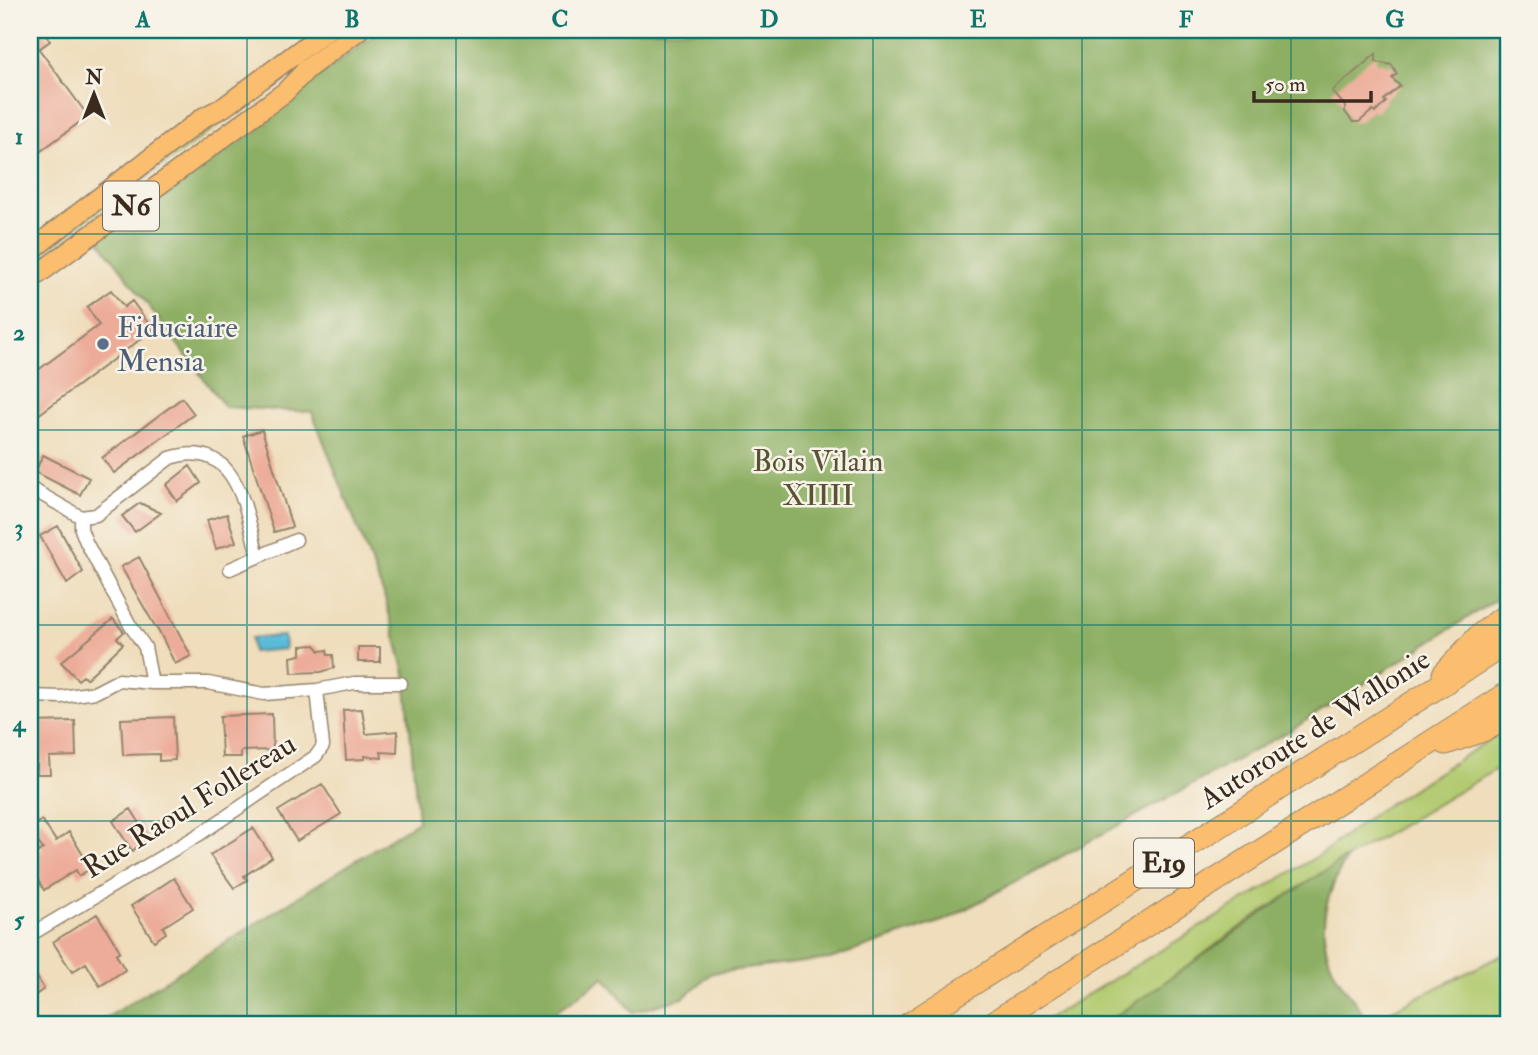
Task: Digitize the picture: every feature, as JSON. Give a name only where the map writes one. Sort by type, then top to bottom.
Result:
[{"type":"highway","points":[[1420,699],[1480,635],[1508,614]]},
{"type":"highway","name":"Autoroute de Wallonie","points":[[908,1025],[1508,642]]},
{"type":"highway","name":"E19","points":[[990,1025],[1508,693]]},
{"type":"highway","points":[[1409,755],[1486,729],[1508,716]]},
{"type":"main road","name":"N6","points":[[30,251],[204,117],[224,107],[327,30]]},
{"type":"main road","name":"N6","points":[[30,280],[285,92],[307,69],[359,30]]},
{"type":"street","points":[[30,488],[81,517],[96,515],[170,458],[183,454],[198,454],[220,462],[232,473],[258,555]]},
{"type":"street","points":[[81,517],[81,528],[86,542],[130,625],[145,647],[152,683]]},
{"type":"street","points":[[230,569],[296,540]]},
{"type":"street","points":[[30,696],[61,697],[96,692],[119,680],[208,683],[264,694],[317,690],[355,683],[401,683]]},
{"type":"street","name":"Rue Raoul Follereau","points":[[30,935],[200,834],[322,751],[317,690]]},
{"type":"green space","name":"Bois Vilain XIIII","points":[[381,30],[1508,30],[1508,592],[1293,729],[948,919],[830,959],[712,973],[683,998],[633,1012],[604,977],[538,1025],[95,1025],[418,821],[405,673],[384,595],[312,412],[225,407],[99,240]]},
{"type":"green space","points":[[231,107],[226,119],[42,255],[39,252]]},
{"type":"green space","points":[[1508,728],[1508,762],[1315,877],[1233,932],[1158,989],[1102,1025],[1037,1025],[1321,854],[1376,812]]},
{"type":"green space","points":[[1347,857],[1327,903],[1324,934],[1332,965],[1367,1023],[1102,1025],[1285,898]]},
{"type":"green space","points":[[1508,952],[1508,1025],[1362,1025]]},
{"type":"water","points":[[284,636],[285,649],[252,652],[251,638]]},
{"type":"building","points":[[30,30],[42,30],[50,41],[39,49],[88,116],[30,159]]},
{"type":"building","points":[[1376,54],[1376,62],[1392,65],[1397,74],[1392,78],[1400,86],[1384,100],[1386,102],[1375,113],[1373,110],[1359,122],[1353,122],[1345,112],[1345,106],[1332,91]]},
{"type":"building","points":[[111,290],[124,307],[132,301],[153,330],[30,421],[30,376],[99,325],[87,307]]},
{"type":"building","points":[[182,398],[194,414],[114,473],[102,458]]},
{"type":"building","points":[[262,430],[292,527],[274,532],[243,436]]},
{"type":"building","points":[[43,455],[89,478],[80,495],[35,472]]},
{"type":"building","points":[[190,466],[201,483],[177,501],[166,485]]},
{"type":"building","points":[[140,503],[161,513],[135,532],[122,516]]},
{"type":"building","points":[[227,514],[236,542],[216,549],[207,520]]},
{"type":"building","points":[[58,526],[83,572],[67,584],[40,536]]},
{"type":"building","points":[[139,557],[191,656],[175,664],[158,629],[121,567]]},
{"type":"building","points":[[113,619],[124,632],[117,638],[123,644],[86,679],[83,676],[78,680],[61,662]]},
{"type":"building","points":[[315,645],[320,651],[327,650],[328,655],[333,655],[334,668],[321,672],[292,673],[291,657],[301,655],[301,646]]},
{"type":"building","points":[[358,647],[380,647],[380,662],[358,662]]},
{"type":"building","points":[[362,709],[366,734],[398,731],[397,753],[381,752],[382,758],[365,756],[365,759],[346,760],[343,710]]},
{"type":"building","points":[[272,714],[273,750],[241,751],[241,757],[222,757],[220,716]]},
{"type":"building","points":[[173,717],[175,760],[159,761],[159,754],[123,755],[121,719]]},
{"type":"building","points":[[75,721],[76,756],[49,757],[50,774],[37,774],[37,765],[30,765],[30,722]]},
{"type":"building","points":[[322,784],[341,814],[297,841],[278,811]]},
{"type":"building","points":[[131,809],[149,838],[132,851],[113,821]]},
{"type":"building","points":[[42,820],[56,841],[69,832],[91,868],[79,876],[76,870],[44,890],[30,867],[30,857],[43,849],[30,832],[30,828]]},
{"type":"building","points":[[253,828],[272,857],[244,876],[247,880],[234,888],[210,855]]},
{"type":"building","points":[[174,878],[193,908],[163,927],[166,933],[154,941],[131,906]]},
{"type":"building","points":[[97,914],[120,951],[116,954],[125,970],[100,986],[86,963],[72,972],[53,942]]},
{"type":"building","points":[[30,966],[44,989],[30,999]]},
{"type":"place","name":"Fiduciaire Mensia","points":[[103,344]]}]
